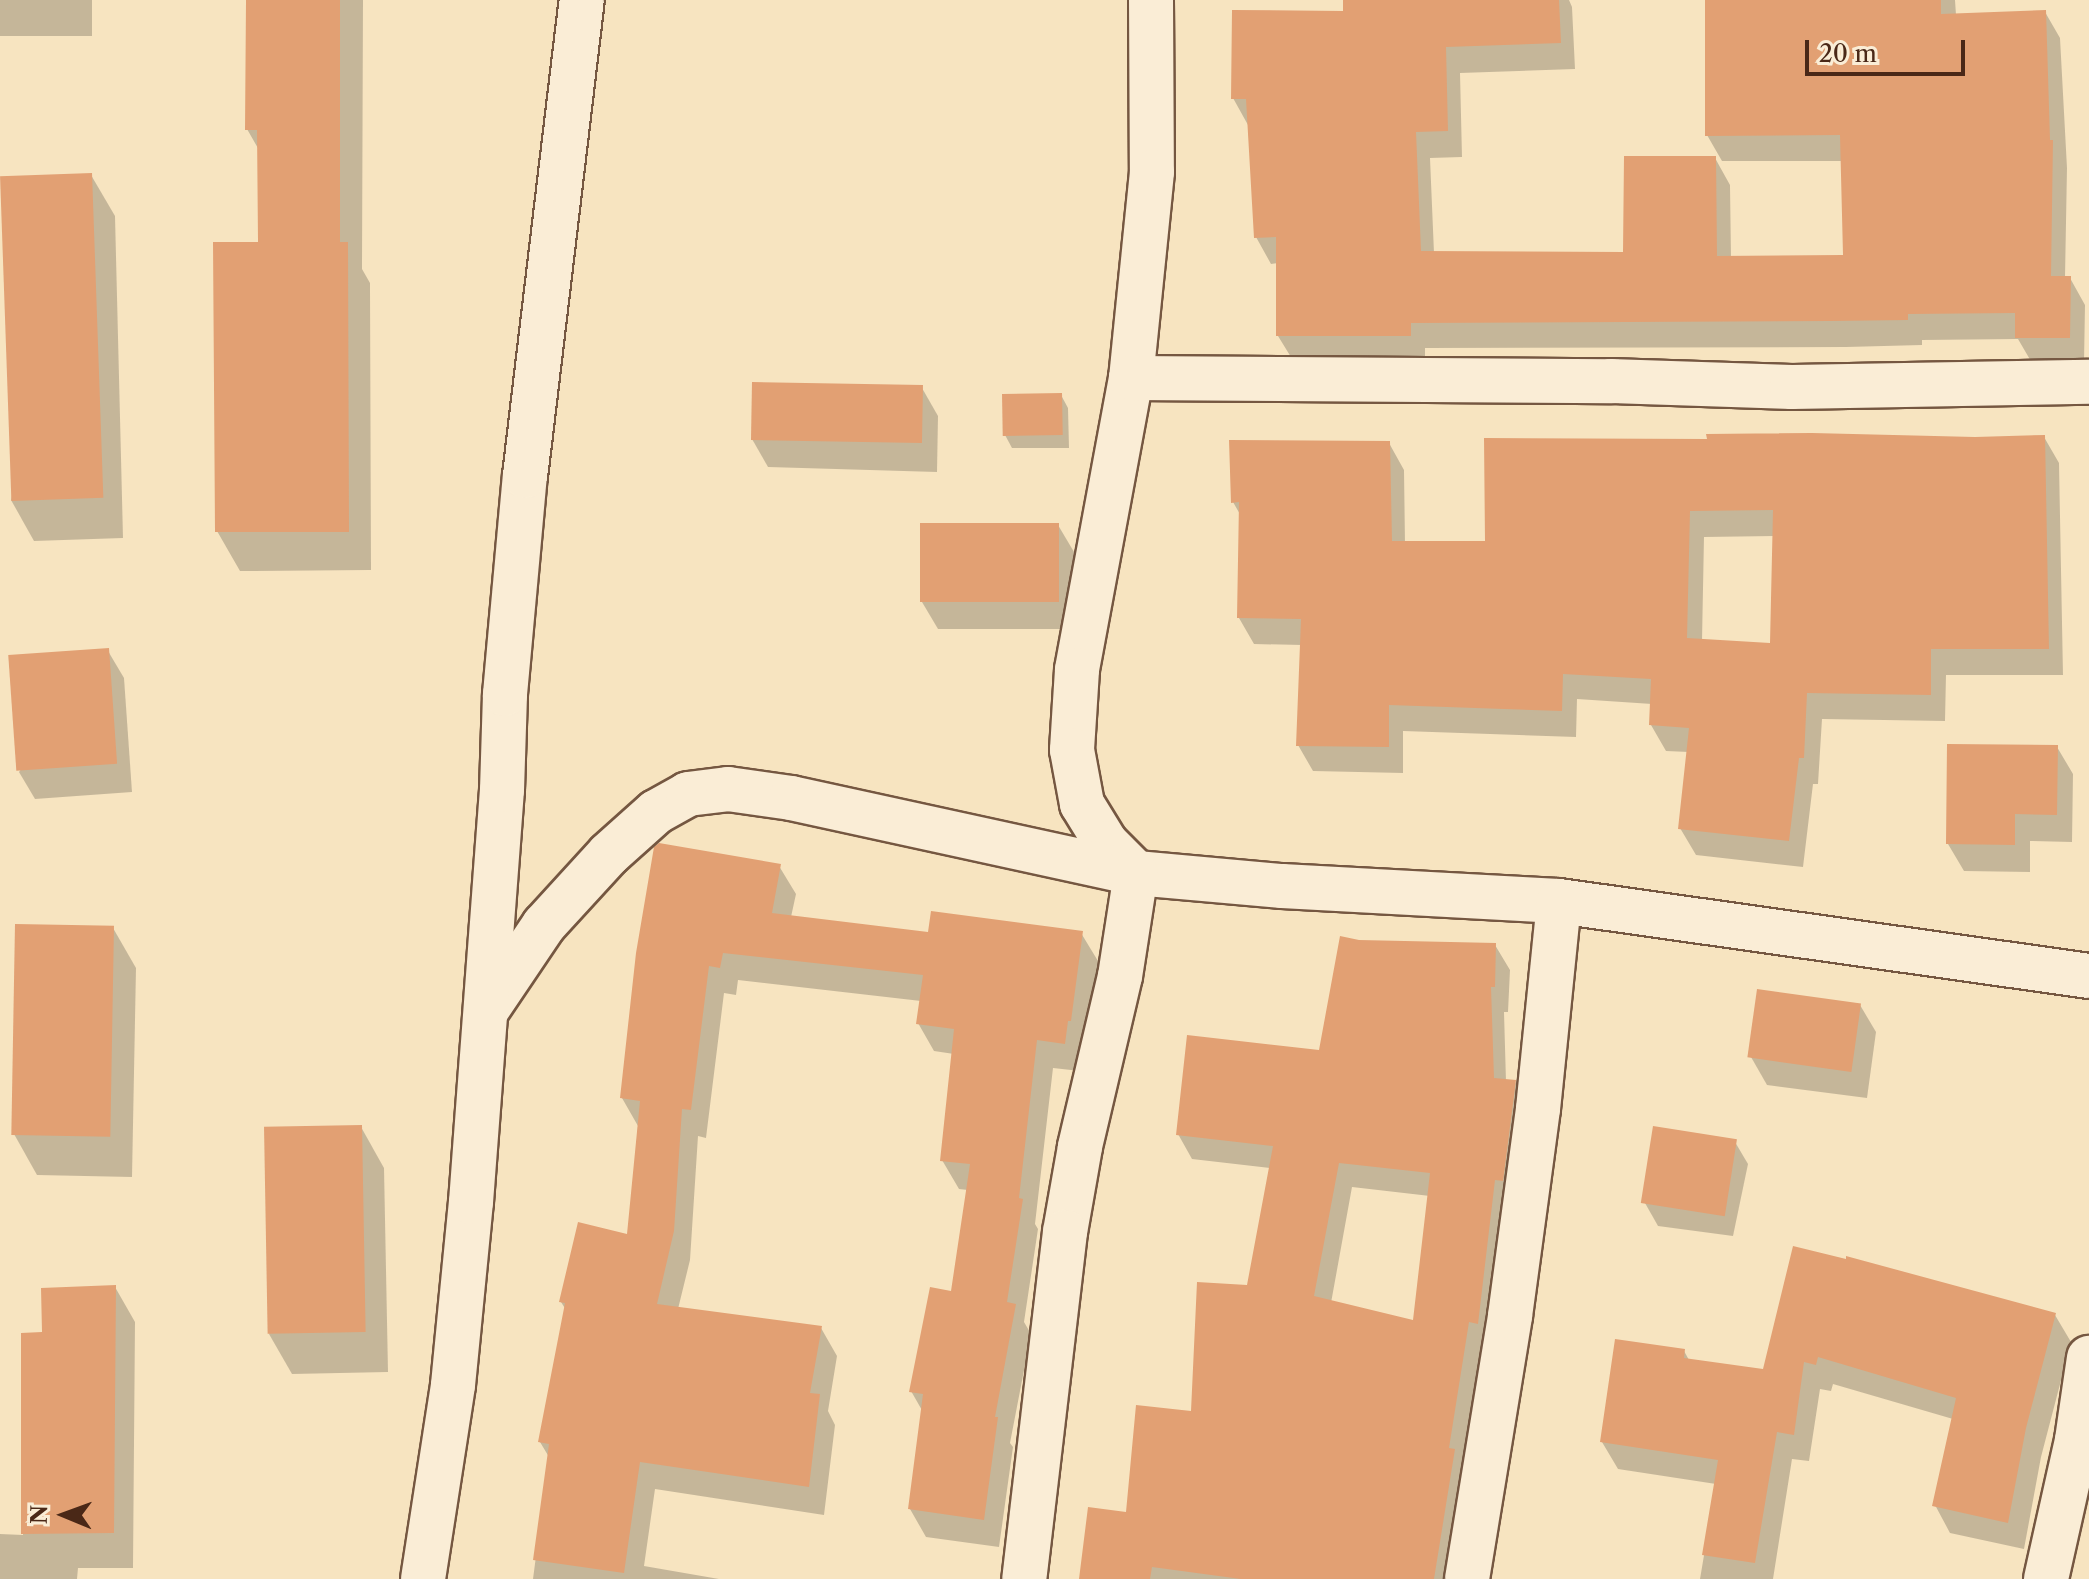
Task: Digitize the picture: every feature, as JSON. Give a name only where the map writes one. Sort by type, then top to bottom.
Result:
[{"type":"street","points":[[423,1579],[453,1385],[471,1202],[525,476],[582,0]]},
{"type":"street","points":[[1136,873],[1106,843],[1082,804],[1072,750],[1077,670],[1131,378],[1152,172],[1151,0]]},
{"type":"street","points":[[1131,378],[1611,381],[1792,387],[2089,382]]},
{"type":"street","points":[[483,1017],[544,925],[609,854],[656,812],[688,794],[728,789],[791,798],[1136,873],[1282,886],[1559,901],[2089,976]]},
{"type":"street","points":[[1024,1579],[1065,1232],[1080,1147],[1120,976],[1136,873]]},
{"type":"street","points":[[1467,1579],[1510,1316],[1538,1109],[1559,901]]},
{"type":"street","points":[[2046,1579],[2077,1440],[2089,1358]]},
{"type":"building","points":[[246,0],[340,0],[340,242],[348,242],[349,532],[215,532],[213,242],[258,242],[257,130],[245,130]]},
{"type":"building","points":[[1343,0],[1559,0],[1561,43],[1446,47],[1448,131],[1416,132],[1421,251],[1623,252],[1624,156],[1716,156],[1717,256],[1843,255],[1840,135],[1705,136],[1705,0],[1941,0],[1941,14],[2046,10],[2050,140],[2053,140],[2051,276],[2071,276],[2070,338],[2015,338],[2015,313],[1908,314],[1908,320],[1411,323],[1411,336],[1276,336],[1276,237],[1254,238],[1246,99],[1231,99],[1232,10],[1343,11]]},
{"type":"building","points":[[92,173],[103,498],[11,501],[0,176]]},
{"type":"building","points":[[752,382],[923,385],[922,443],[751,440]]},
{"type":"building","points":[[1062,393],[1063,435],[1003,436],[1002,394]]},
{"type":"building","points":[[1706,434],[2045,435],[2049,649],[1931,649],[1931,695],[1807,693],[1804,758],[1799,758],[1789,841],[1678,829],[1689,728],[1649,725],[1651,679],[1563,674],[1562,711],[1389,705],[1389,747],[1296,746],[1301,619],[1237,618],[1239,502],[1231,503],[1229,440],[1390,441],[1392,541],[1485,541],[1484,438],[1707,439]],"holes":[[[1773,510],[1770,643],[1687,638],[1690,511]]]},
{"type":"building","points":[[920,523],[1059,523],[1059,602],[920,602]]},
{"type":"building","points":[[109,648],[117,764],[16,771],[8,655]]},
{"type":"building","points":[[1947,744],[2058,745],[2057,815],[2015,814],[2015,845],[1946,844]]},
{"type":"building","points":[[659,843],[781,864],[772,913],[928,932],[931,911],[1083,931],[1065,1044],[1037,1040],[1019,1198],[1023,1199],[1007,1302],[1016,1304],[995,1417],[998,1417],[984,1520],[908,1509],[923,1394],[909,1392],[930,1287],[951,1291],[970,1164],[940,1161],[954,1029],[916,1024],[923,975],[723,953],[720,968],[709,966],[691,1110],[682,1109],[674,1231],[657,1304],[822,1326],[810,1393],[820,1394],[809,1487],[640,1462],[624,1573],[533,1560],[549,1444],[538,1442],[565,1303],[559,1302],[578,1222],[627,1234],[640,1101],[620,1098],[636,953],[654,847]]},
{"type":"building","points":[[15,924],[114,926],[110,1137],[11,1135]]},
{"type":"building","points":[[1340,936],[1359,940],[1496,943],[1495,987],[1491,987],[1494,1078],[1516,1080],[1503,1181],[1495,1180],[1478,1324],[1469,1322],[1449,1448],[1455,1449],[1434,1579],[1241,1579],[1152,1567],[1150,1579],[1079,1579],[1088,1507],[1126,1512],[1136,1405],[1191,1411],[1197,1282],[1247,1285],[1273,1146],[1176,1135],[1187,1035],[1319,1050]],"holes":[[[1339,1163],[1430,1173],[1413,1320],[1314,1296]]]},
{"type":"building","points":[[1757,989],[1861,1004],[1851,1072],[1747,1057]]},
{"type":"building","points":[[362,1125],[366,1332],[268,1334],[264,1127]]},
{"type":"building","points":[[1653,1126],[1737,1139],[1725,1216],[1641,1203]]},
{"type":"building","points":[[1793,1246],[1846,1259],[1846,1256],[2056,1313],[2026,1428],[2008,1523],[1932,1506],[1956,1398],[1818,1357],[1816,1365],[1804,1362],[1794,1435],[1777,1432],[1755,1563],[1702,1555],[1718,1460],[1600,1442],[1615,1339],[1685,1349],[1684,1358],[1763,1369]]},
{"type":"building","points":[[116,1285],[114,1533],[21,1534],[21,1333],[42,1332],[41,1288]]}]
